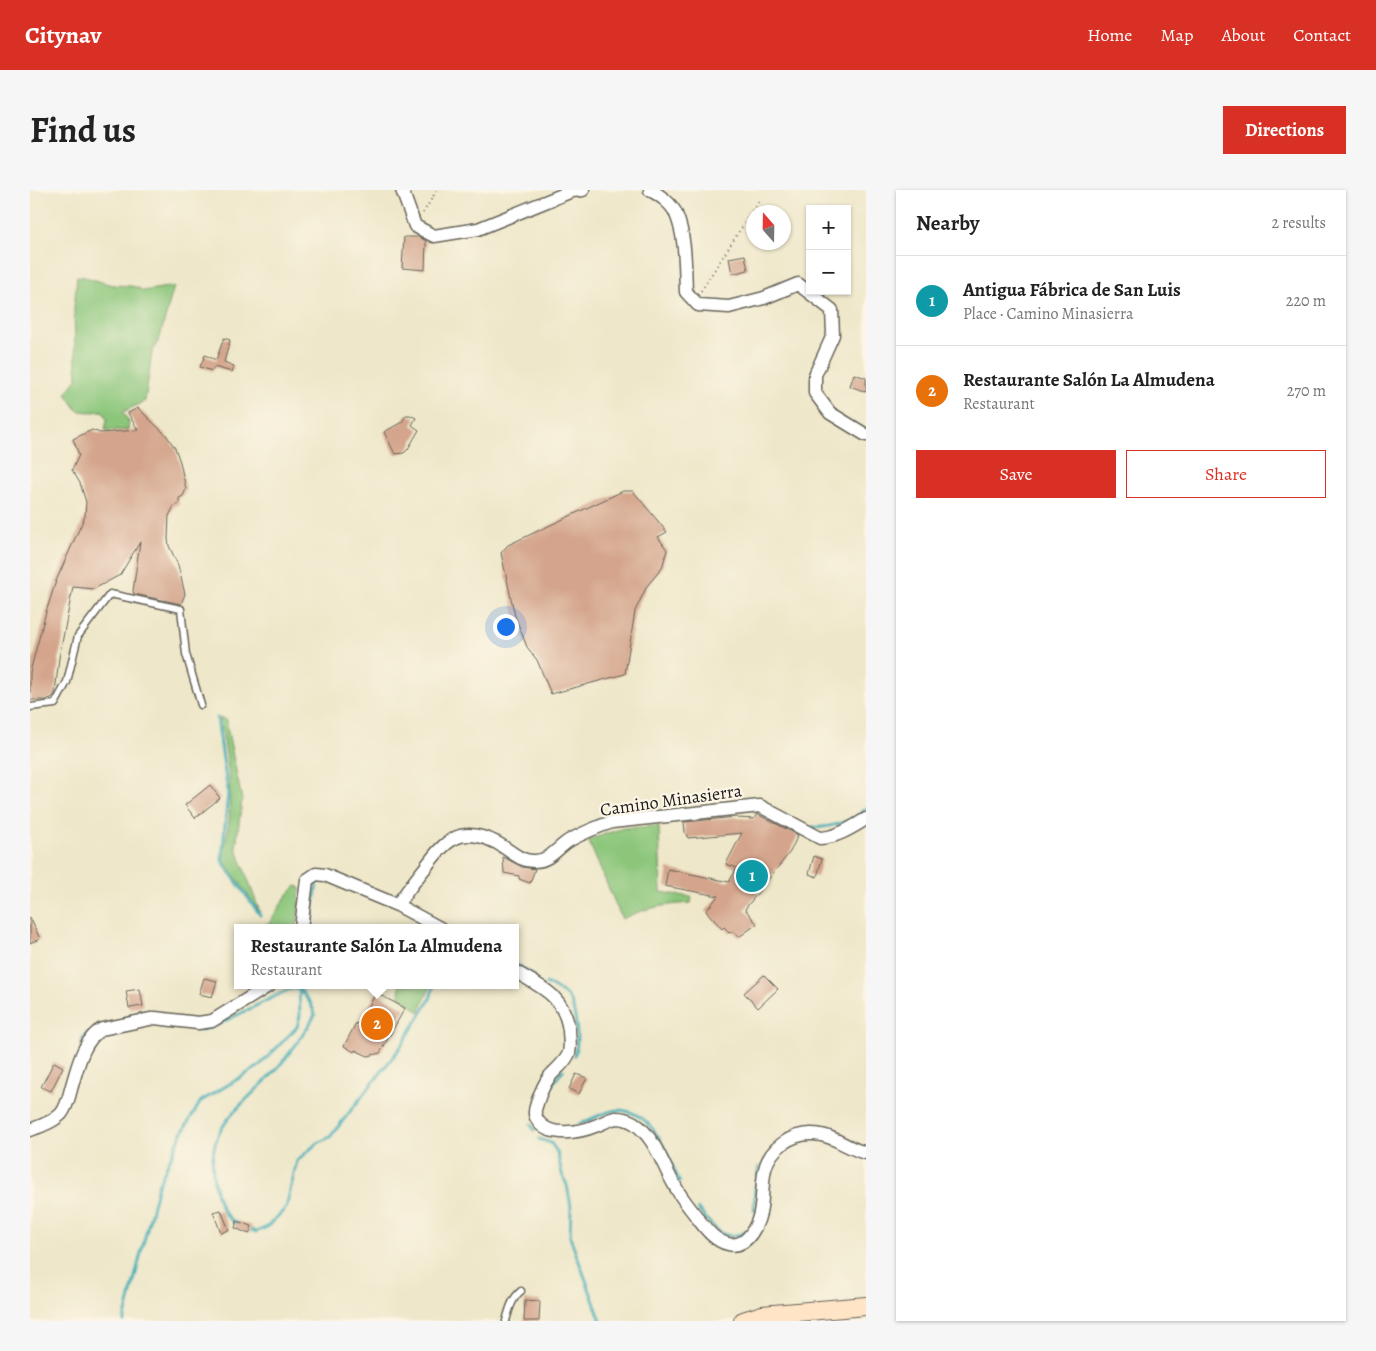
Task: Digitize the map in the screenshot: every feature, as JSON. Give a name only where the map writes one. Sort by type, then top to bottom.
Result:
[{"type":"main road","points":[[743,1321],[762,1315],[866,1306]]},
{"type":"street","points":[[402,190],[415,226],[434,236],[478,230],[572,191],[582,190]]},
{"type":"street","points":[[650,190],[660,195],[676,212],[684,249],[686,292],[698,305],[728,307],[764,298],[798,284],[832,310],[833,335],[815,375],[815,393],[830,413],[866,435]]},
{"type":"street","name":"Camino Minasierra","points":[[397,905],[439,849],[460,836],[476,835],[487,838],[522,859],[534,862],[547,858],[568,841],[592,829],[612,822],[760,806],[820,838],[828,838],[866,819]]},
{"type":"street","points":[[302,924],[307,880],[316,874],[325,875],[397,905],[433,924]]},
{"type":"street","points":[[519,974],[554,996],[563,1009],[568,1028],[569,1054],[542,1088],[536,1105],[535,1114],[542,1126],[550,1130],[571,1132],[583,1130],[615,1118],[633,1123],[653,1144],[678,1192],[707,1230],[727,1244],[736,1244],[744,1241],[751,1235],[761,1208],[765,1168],[774,1151],[782,1143],[803,1135],[824,1135],[866,1153]]},
{"type":"street","points":[[30,1130],[52,1121],[61,1114],[68,1102],[77,1070],[90,1038],[95,1033],[102,1029],[155,1018],[198,1024],[212,1022],[264,989]]},
{"type":"lane","points":[[30,707],[55,704],[67,682],[78,636],[110,594],[181,609],[186,654],[201,705]]},
{"type":"lane","points":[[506,1321],[511,1305],[521,1291]]},
{"type":"path","points":[[415,226],[437,190]]},
{"type":"path","points":[[694,301],[760,199]]},
{"type":"green space","points":[[77,276],[113,285],[131,286],[143,291],[174,286],[160,337],[152,353],[145,401],[123,412],[129,422],[128,430],[105,430],[107,419],[103,411],[78,411],[66,394],[77,379],[74,308]]},
{"type":"green space","points":[[219,718],[227,720],[242,800],[236,847],[260,912],[223,859],[230,795],[226,756]]},
{"type":"green space","points":[[659,826],[661,892],[692,897],[691,903],[656,907],[622,919],[588,840],[623,828]]},
{"type":"green space","points":[[296,886],[300,887],[297,924],[270,924],[269,923],[287,895]]},
{"type":"green space","points":[[400,989],[429,989],[419,1012],[399,995]]},
{"type":"building","points":[[404,237],[419,237],[426,241],[425,270],[402,268]]},
{"type":"building","points":[[745,255],[748,270],[732,274],[729,258]]},
{"type":"building","points":[[224,338],[230,340],[224,362],[234,366],[232,372],[214,367],[212,371],[200,367],[205,355],[216,360]]},
{"type":"building","points":[[854,374],[866,378],[866,392],[850,386]]},
{"type":"building","points":[[138,408],[167,436],[175,448],[180,462],[186,489],[183,496],[179,498],[179,504],[174,506],[169,516],[168,539],[169,546],[178,565],[185,594],[181,604],[134,594],[140,542],[120,575],[94,589],[73,587],[59,658],[55,693],[53,697],[46,700],[30,700],[30,672],[46,612],[56,581],[85,516],[86,502],[80,483],[72,470],[79,455],[73,439],[92,430],[100,433],[138,430],[128,413]]},
{"type":"building","points":[[406,415],[416,418],[412,425],[419,430],[404,453],[395,454],[384,432],[402,422]]},
{"type":"building","points":[[623,491],[633,491],[667,532],[658,537],[667,550],[662,568],[647,586],[635,611],[625,674],[551,694],[537,660],[527,647],[515,616],[501,553],[508,545]]},
{"type":"building","points":[[210,785],[220,798],[195,818],[185,805]]},
{"type":"building","points":[[757,814],[798,835],[790,852],[745,909],[757,924],[739,937],[732,931],[730,933],[724,927],[722,929],[706,911],[718,896],[665,886],[668,869],[729,882],[737,868],[726,864],[742,833],[688,838],[684,822],[737,817],[754,819]]},
{"type":"building","points":[[814,856],[822,859],[817,877],[809,874]]},
{"type":"building","points":[[503,857],[522,867],[535,869],[530,883],[519,879],[519,876],[504,873]]},
{"type":"building","points":[[30,917],[40,939],[30,943]]},
{"type":"building","points":[[764,975],[778,989],[758,1008],[744,993]]},
{"type":"building","points":[[204,978],[217,981],[212,997],[199,994]]},
{"type":"building","points":[[140,989],[143,1006],[129,1008],[126,991]]},
{"type":"building","points":[[376,993],[405,1008],[380,1053],[368,1056],[355,1050],[354,1052],[344,1046],[356,1023],[359,1024]]},
{"type":"building","points":[[54,1062],[63,1067],[51,1091],[41,1087]]},
{"type":"building","points":[[576,1074],[587,1078],[579,1094],[569,1089]]},
{"type":"building","points":[[221,1210],[229,1230],[221,1233],[213,1212]]},
{"type":"building","points":[[237,1221],[252,1226],[249,1234],[235,1228]]},
{"type":"building","points":[[525,1300],[540,1301],[539,1321],[524,1321]]},
{"type":"waterway","points":[[217,718],[228,792],[222,860],[260,915]]},
{"type":"waterway","points":[[813,827],[829,826],[848,821],[857,817],[866,808]]},
{"type":"waterway","points":[[593,823],[604,817],[613,816]]},
{"type":"waterway","points":[[429,853],[444,838]]},
{"type":"waterway","points":[[312,924],[317,882]]},
{"type":"waterway","points":[[392,895],[400,892]]},
{"type":"waterway","points":[[519,966],[534,976]]},
{"type":"waterway","points":[[546,983],[565,994],[571,1004],[577,1036],[574,1055]]},
{"type":"waterway","points":[[217,1025],[294,989]]},
{"type":"waterway","points":[[124,1321],[158,1185],[182,1133],[201,1101],[258,1067],[297,1027],[300,1016],[299,989]]},
{"type":"waterway","points":[[238,1224],[230,1219],[220,1204],[217,1195],[213,1172],[213,1154],[217,1138],[224,1124],[274,1072],[301,1038],[315,1015],[311,1004],[300,989]]},
{"type":"waterway","points":[[249,1229],[256,1232],[267,1227],[286,1208],[297,1161],[316,1144],[330,1137],[400,1048],[430,999],[433,989]]},
{"type":"waterway","points":[[124,1018],[139,1014]]},
{"type":"waterway","points":[[193,1028],[201,1030],[211,1027]]},
{"type":"waterway","points":[[81,1044],[83,1038],[88,1033]]},
{"type":"waterway","points":[[547,1091],[563,1070]]},
{"type":"waterway","points":[[51,1115],[63,1097]]},
{"type":"waterway","points":[[542,1104],[542,1117]]},
{"type":"waterway","points":[[579,1124],[614,1110],[631,1113],[642,1118],[658,1136],[679,1181]]},
{"type":"waterway","points":[[531,1124],[534,1130]]},
{"type":"waterway","points":[[539,1139],[551,1143],[557,1152],[562,1174],[567,1185],[571,1207],[570,1237],[601,1321]]},
{"type":"waterway","points":[[754,1211],[759,1167]]},
{"type":"waterway","points":[[698,1209],[707,1221],[724,1234],[730,1236],[745,1232]]},
{"type":"place","name":"Antigua Fábrica de San Luis","points":[[752,876]]},
{"type":"place","name":"Restaurante Salón La Almudena","points":[[377,1024]]}]
